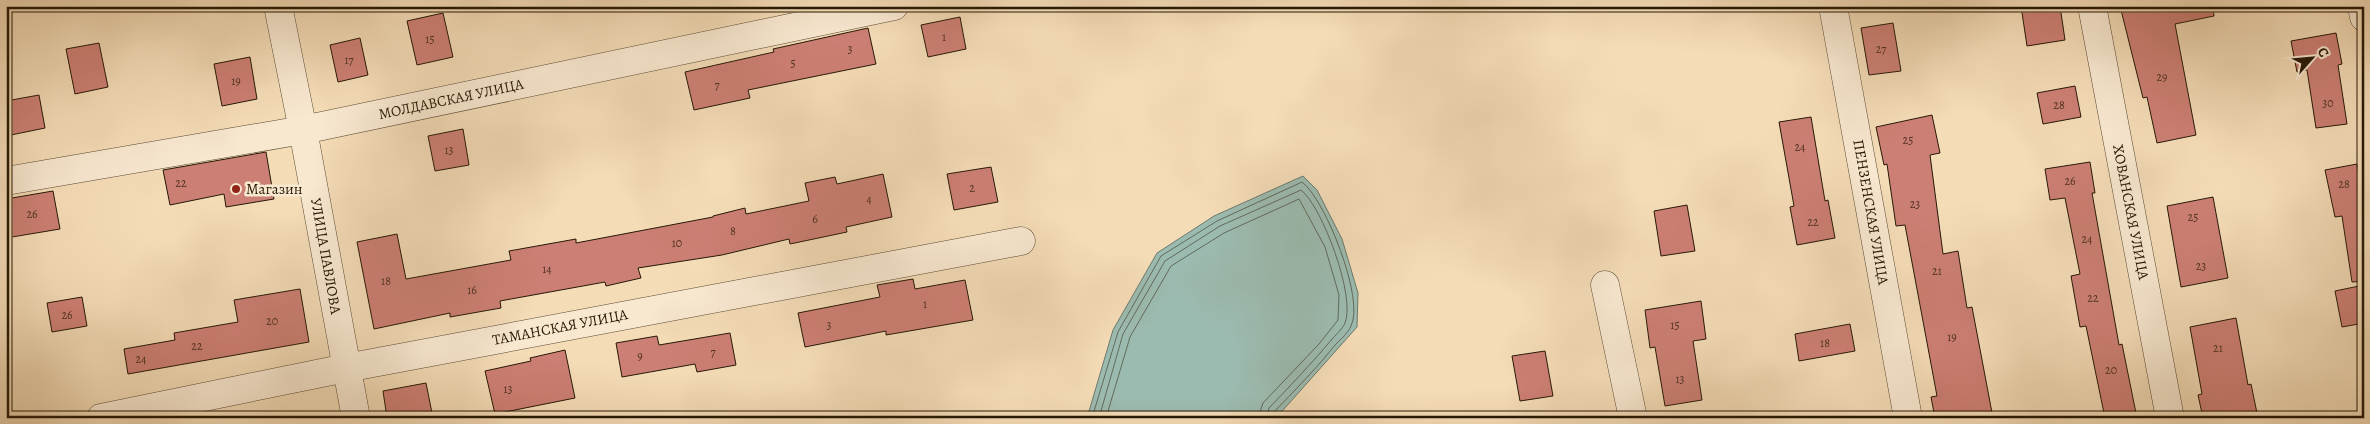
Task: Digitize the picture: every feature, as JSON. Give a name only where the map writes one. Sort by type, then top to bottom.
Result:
[{"type":"street","name":"УЛИЦА ПАВЛОВА","points":[[278,6],[356,418]]},
{"type":"street","name":"МОЛДАВСКАЯ УЛИЦА","points":[[6,181],[303,130],[894,6]]},
{"type":"street","name":"ПЕНЗЕНСКАЯ УЛИЦА","points":[[1833,6],[1908,418]]},
{"type":"street","name":"ХОВАНСКАЯ УЛИЦА","points":[[2092,6],[2170,418]]},
{"type":"street","points":[[2362,6],[2364,17]]},
{"type":"street","name":"ТАМАНСКАЯ УЛИЦА","points":[[101,418],[346,368],[1021,241]]},
{"type":"street","points":[[1605,285],[1633,418]]},
{"type":"water","points":[[1303,176],[1317,190],[1342,239],[1358,293],[1357,327],[1276,418],[1087,418],[1113,330],[1157,253],[1214,216]]},
{"type":"building","points":[[2021,6],[2060,6],[2065,40],[2027,46]]},
{"type":"building","points":[[2120,6],[2213,6],[2214,16],[2175,24],[2196,135],[2157,143],[2147,97],[2143,98]]},
{"type":"building","points":[[443,13],[453,57],[417,65],[407,21]]},
{"type":"building","points":[[960,17],[966,49],[928,57],[921,25]]},
{"type":"building","points":[[1893,23],[1901,71],[1869,75],[1861,28]]},
{"type":"building","points":[[868,28],[876,64],[748,90],[750,98],[694,110],[685,72],[774,52],[773,49]]},
{"type":"building","points":[[2336,33],[2342,64],[2338,65],[2347,124],[2316,128],[2307,70],[2297,72],[2291,41]]},
{"type":"building","points":[[360,38],[368,75],[338,82],[330,45]]},
{"type":"building","points":[[99,43],[108,87],[75,94],[66,49]]},
{"type":"building","points":[[250,57],[257,99],[222,106],[214,64]]},
{"type":"building","points":[[2075,86],[2081,117],[2043,124],[2037,93]]},
{"type":"building","points":[[39,95],[45,128],[6,136],[6,101]]},
{"type":"building","points":[[1932,115],[1940,153],[1930,155],[1943,254],[1958,251],[1967,308],[1972,307],[1993,418],[1935,418],[1931,397],[1937,396],[1905,225],[1896,226],[1887,164],[1884,165],[1876,127]]},
{"type":"building","points":[[1811,117],[1825,201],[1828,200],[1835,238],[1797,245],[1790,207],[1794,206],[1779,122]]},
{"type":"building","points":[[463,129],[469,165],[435,171],[428,136]]},
{"type":"building","points":[[266,152],[274,199],[226,207],[224,194],[170,205],[163,170]]},
{"type":"building","points":[[2090,162],[2095,193],[2092,193],[2119,345],[2122,344],[2137,418],[2105,418],[2086,326],[2080,327],[2071,276],[2080,274],[2065,198],[2050,200],[2045,169]]},
{"type":"building","points":[[2357,164],[2364,198],[2364,281],[2352,282],[2342,216],[2335,217],[2325,170]]},
{"type":"building","points":[[991,167],[998,202],[954,210],[947,174]]},
{"type":"building","points":[[883,174],[892,217],[846,227],[847,232],[790,244],[789,239],[722,255],[638,268],[641,278],[606,286],[605,282],[500,301],[501,308],[450,317],[450,313],[374,329],[357,242],[397,234],[406,279],[511,260],[509,251],[576,239],[576,243],[713,217],[745,208],[746,214],[809,201],[805,183],[835,177],[837,184]]},
{"type":"building","points":[[53,191],[60,229],[6,238],[6,199]]},
{"type":"building","points":[[2213,197],[2228,278],[2181,287],[2167,206]]},
{"type":"building","points":[[1687,205],[1695,251],[1661,256],[1654,211]]},
{"type":"building","points":[[913,279],[915,289],[965,280],[973,320],[886,335],[886,331],[805,347],[798,313],[880,297],[877,285]]},
{"type":"building","points":[[2364,285],[2364,323],[2342,327],[2335,291]]},
{"type":"building","points":[[300,289],[309,342],[128,374],[124,349],[175,340],[174,333],[238,322],[234,300]]},
{"type":"building","points":[[82,297],[87,326],[52,332],[47,303]]},
{"type":"building","points":[[1701,301],[1706,339],[1693,341],[1702,400],[1665,406],[1655,347],[1650,348],[1645,310]]},
{"type":"building","points":[[2236,318],[2248,385],[2251,384],[2258,418],[2203,418],[2198,395],[2202,394],[2190,327]]},
{"type":"building","points":[[1850,324],[1855,351],[1799,361],[1795,334]]},
{"type":"building","points":[[730,333],[736,365],[697,372],[695,364],[622,377],[616,343],[657,336],[659,345]]},
{"type":"building","points":[[565,350],[575,398],[495,414],[485,371],[531,361],[530,358]]},
{"type":"building","points":[[1545,351],[1553,396],[1520,401],[1512,356]]},
{"type":"building","points":[[426,383],[433,418],[387,418],[383,391]]},
{"type":"place","name":"Магазин","points":[[236,189]]}]
